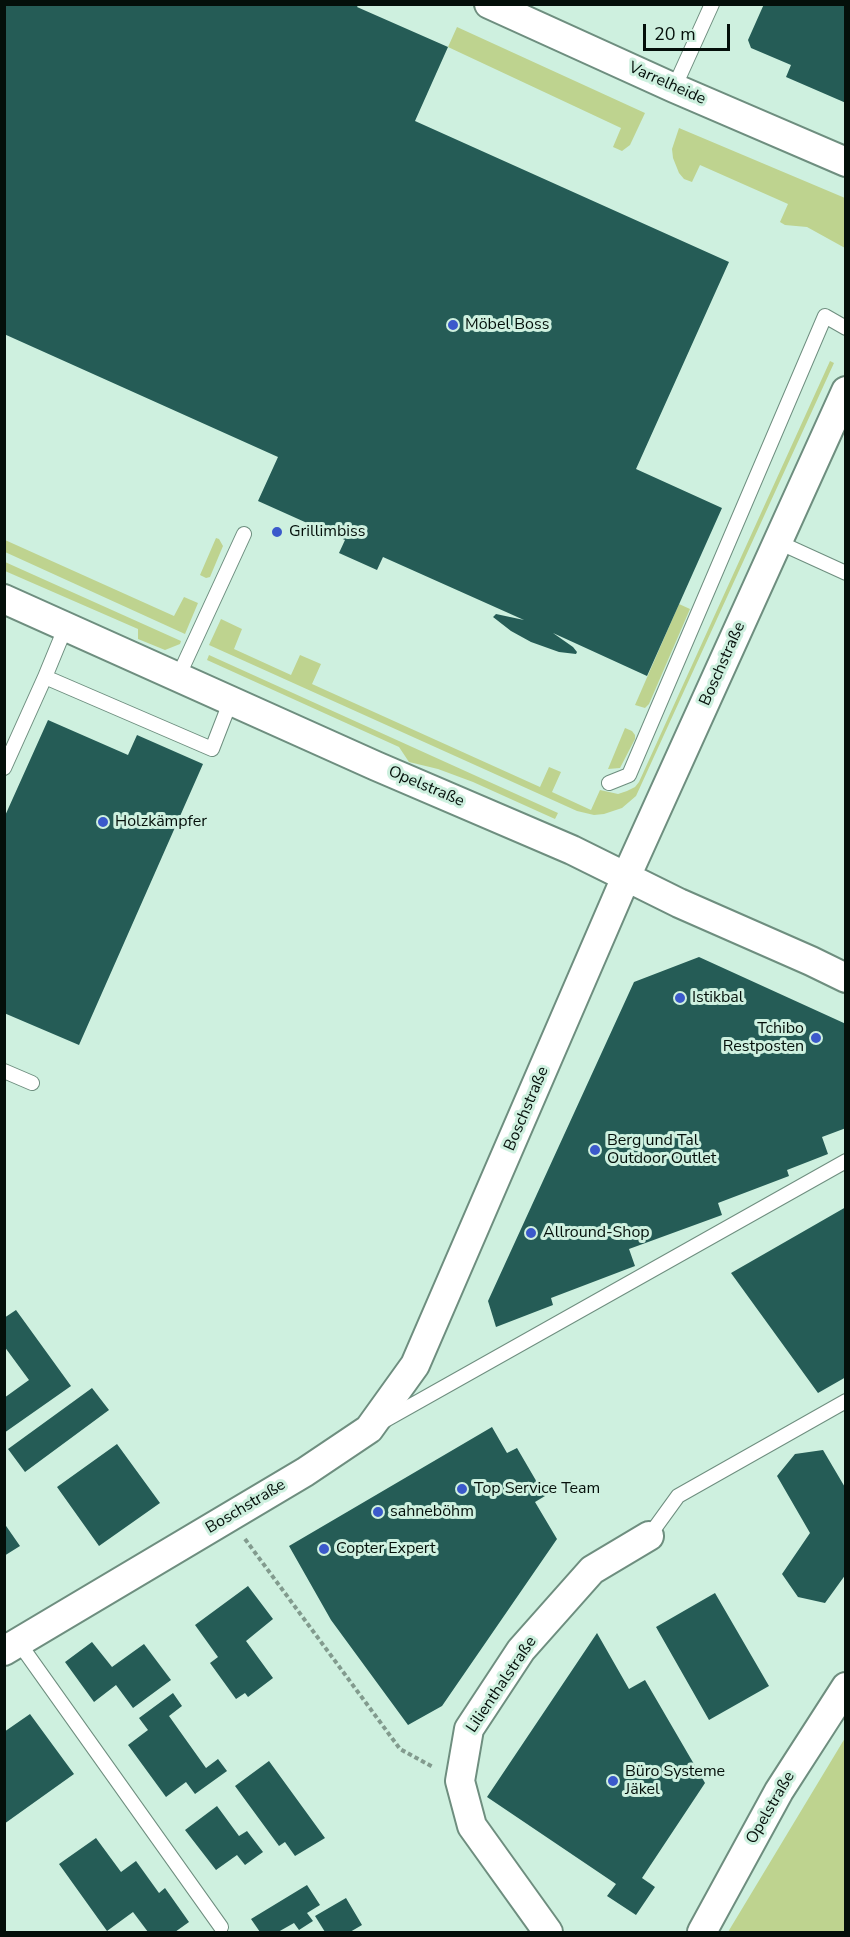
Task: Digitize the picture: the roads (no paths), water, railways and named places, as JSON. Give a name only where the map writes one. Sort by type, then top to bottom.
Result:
[{"type":"street","name":"Varrelheide","points":[[489,4],[674,88],[846,162]]},
{"type":"street","name":"Boschstraße","points":[[12,1647],[305,1472],[369,1429],[415,1365],[626,877],[846,391]]},
{"type":"street","name":"Opelstraße","points":[[4,599],[376,766],[572,850],[679,903],[846,978]]},
{"type":"street","name":"Lilienthalstraße","points":[[548,1932],[472,1826],[460,1781],[469,1730],[521,1650],[592,1570],[650,1536]]},
{"type":"street","name":"Opelstraße","points":[[702,1932],[778,1791],[846,1687]]},
{"type":"lane","points":[[674,88],[712,4]]},
{"type":"lane","points":[[609,783],[629,775],[825,316],[846,328]]},
{"type":"lane","points":[[178,677],[244,534]]},
{"type":"lane","points":[[778,542],[846,573]]},
{"type":"lane","points":[[4,768],[66,626]]},
{"type":"lane","points":[[45,677],[212,749],[231,700]]},
{"type":"lane","points":[[4,1071],[32,1083]]},
{"type":"lane","points":[[369,1429],[846,1161]]},
{"type":"lane","points":[[650,1536],[678,1496],[846,1401]]},
{"type":"lane","points":[[12,1647],[221,1927]]},
{"type":"place","name":"Möbel Boss","points":[[453,325]]},
{"type":"place","name":"Grillimbiss","points":[[277,532]]},
{"type":"place","name":"Holzkämpfer","points":[[103,822]]},
{"type":"place","name":"Istikbal","points":[[680,998]]},
{"type":"place","name":"Tchibo Restposten","points":[[816,1038]]},
{"type":"place","name":"Berg und Tal Outdoor Outlet","points":[[595,1150]]},
{"type":"place","name":"Allround-Shop","points":[[531,1233]]},
{"type":"place","name":"Top Service Team","points":[[462,1489]]},
{"type":"place","name":"sahneböhm","points":[[378,1512]]},
{"type":"place","name":"Copter Expert","points":[[324,1549]]},
{"type":"place","name":"Büro Systeme Jäkel","points":[[613,1781]]}]
